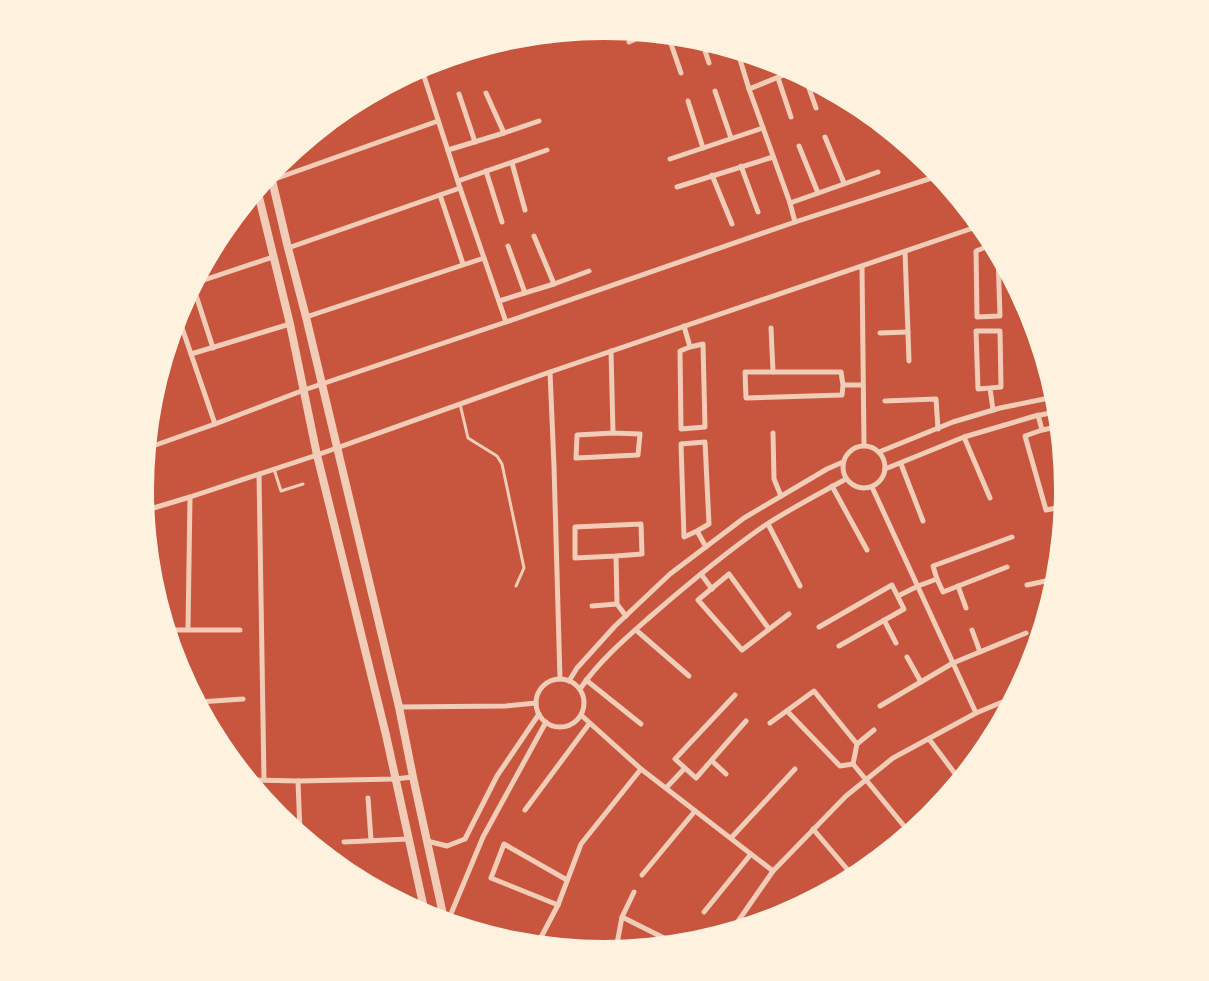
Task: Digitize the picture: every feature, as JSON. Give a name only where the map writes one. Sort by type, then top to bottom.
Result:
[{"type":"street","points":[[672,45],[681,73]]},
{"type":"street","points":[[705,52],[709,64]]},
{"type":"street","points":[[741,61],[790,202],[795,222]]},
{"type":"street","points":[[749,89],[782,76]]},
{"type":"street","points":[[424,77],[506,322]]},
{"type":"street","points":[[778,78],[792,117]]},
{"type":"street","points":[[809,89],[816,108]]},
{"type":"street","points":[[715,90],[731,138]]},
{"type":"street","points":[[486,93],[504,133]]},
{"type":"street","points":[[459,94],[475,142]]},
{"type":"street","points":[[688,100],[703,148]]},
{"type":"street","points":[[284,174],[438,121]]},
{"type":"street","points":[[448,150],[539,121]]},
{"type":"street","points":[[670,159],[763,128]]},
{"type":"street","points":[[825,137],[844,184]]},
{"type":"street","points":[[799,146],[818,193]]},
{"type":"street","points":[[458,181],[547,150]]},
{"type":"street","points":[[678,186],[774,157]]},
{"type":"street","points":[[512,163],[525,210]]},
{"type":"street","points":[[741,166],[758,212]]},
{"type":"street","points":[[486,171],[502,222]]},
{"type":"street","points":[[790,202],[878,172]]},
{"type":"street","points":[[712,175],[732,224]]},
{"type":"street","points":[[157,444],[304,390],[795,222],[929,179]]},
{"type":"street","points":[[274,185],[400,708],[442,911]]},
{"type":"street","points":[[288,248],[460,188]]},
{"type":"street","points":[[440,195],[463,264]]},
{"type":"street","points":[[260,201],[290,324],[317,455],[386,735],[420,902]]},
{"type":"street","points":[[155,508],[317,455],[611,351],[972,230]]},
{"type":"street","points":[[534,236],[554,284]]},
{"type":"street","points":[[508,246],[525,293]]},
{"type":"street","points":[[984,248],[976,251],[977,318],[1000,316],[998,271]]},
{"type":"street","points":[[905,252],[909,361]]},
{"type":"street","points":[[206,279],[273,257]]},
{"type":"street","points":[[306,317],[484,258]]},
{"type":"street","points":[[862,267],[864,445]]},
{"type":"street","points":[[499,301],[589,271]]},
{"type":"street","points":[[197,298],[213,348]]},
{"type":"street","points":[[191,354],[290,324]]},
{"type":"street","points":[[684,326],[690,347]]},
{"type":"street","points":[[771,328],[773,372]]},
{"type":"street","points":[[183,331],[215,424]]},
{"type":"street","points":[[976,331],[1000,331],[1001,387],[990,388],[978,389],[976,331]]},
{"type":"street","points":[[880,333],[908,332]]},
{"type":"street","points":[[703,344],[705,427],[681,429],[680,351],[690,347],[703,344]]},
{"type":"street","points":[[611,351],[613,433]]},
{"type":"street","points":[[550,372],[560,679]]},
{"type":"street","points":[[745,372],[841,372],[843,385],[842,394],[746,398],[745,372]]},
{"type":"street","points":[[843,385],[863,385]]},
{"type":"street","points":[[990,388],[992,410]]},
{"type":"street","points":[[885,401],[936,399],[938,428]]},
{"type":"street","points":[[879,452],[953,422],[992,410],[1045,399]]},
{"type":"street","points":[[885,469],[964,437],[1048,413]]},
{"type":"street","points":[[1038,415],[1042,430]]},
{"type":"street","points":[[1050,428],[1025,436],[1046,510],[1054,508]]},
{"type":"street","points":[[613,433],[640,434],[638,455],[576,458],[577,435],[613,433]]},
{"type":"street","points":[[773,433],[774,479],[782,496]]},
{"type":"street","points":[[964,437],[990,498]]},
{"type":"street","points":[[705,442],[709,524],[698,531],[684,537],[681,444],[705,442]]},
{"type":"street","points":[[864,445],[879,452],[885,463],[881,480],[872,487],[861,488],[846,479],[842,468],[843,462],[852,448],[864,445]]},
{"type":"street","points":[[570,681],[577,668],[626,616],[670,574],[744,518],[827,469],[843,462]]},
{"type":"street","points":[[901,464],[923,521]]},
{"type":"street","points":[[259,474],[264,780]]},
{"type":"street","points":[[580,689],[609,654],[701,574],[768,524],[846,479]]},
{"type":"street","points":[[832,486],[867,550]]},
{"type":"street","points":[[872,487],[976,713]]},
{"type":"street","points":[[188,629],[190,497]]},
{"type":"street","points":[[641,524],[642,554],[616,556],[575,558],[575,527],[641,524]]},
{"type":"street","points":[[768,524],[800,586]]},
{"type":"street","points":[[698,531],[706,547]]},
{"type":"street","points":[[1007,567],[943,592],[933,566],[1012,536]]},
{"type":"street","points":[[616,556],[617,604],[626,616]]},
{"type":"street","points":[[701,574],[712,589]]},
{"type":"street","points":[[769,629],[729,574],[698,600],[742,650],[789,614]]},
{"type":"street","points":[[898,596],[918,586],[937,580]]},
{"type":"street","points":[[1027,585],[1045,581]]},
{"type":"street","points":[[819,627],[892,585],[904,609],[839,646]]},
{"type":"street","points":[[958,586],[966,608]]},
{"type":"street","points":[[592,606],[617,604]]},
{"type":"street","points":[[884,620],[896,643]]},
{"type":"street","points":[[176,630],[240,630]]},
{"type":"street","points":[[636,630],[689,676]]},
{"type":"street","points":[[972,630],[980,652]]},
{"type":"street","points":[[880,706],[953,663],[1026,633]]},
{"type":"street","points":[[907,657],[921,682]]},
{"type":"street","points":[[551,680],[570,681],[576,684],[583,695],[584,709],[581,716],[571,725],[557,727],[546,722],[539,714],[536,703],[539,692],[551,680]]},
{"type":"street","points":[[586,680],[641,724]]},
{"type":"street","points":[[770,723],[814,691],[857,744]]},
{"type":"street","points":[[735,695],[675,759],[696,778],[746,721]]},
{"type":"street","points":[[206,702],[243,699]]},
{"type":"street","points":[[739,920],[773,871],[846,796],[893,758],[976,713],[1003,702]]},
{"type":"street","points":[[400,708],[506,706],[536,703]]},
{"type":"street","points":[[786,711],[840,766],[853,764]]},
{"type":"street","points":[[427,841],[447,846],[465,839],[497,776],[539,714]]},
{"type":"street","points":[[581,716],[641,769],[773,871]]},
{"type":"street","points":[[451,914],[483,837],[546,722]]},
{"type":"street","points":[[525,810],[589,724]]},
{"type":"street","points":[[853,764],[857,744],[874,730]]},
{"type":"street","points":[[929,739],[955,774]]},
{"type":"street","points":[[712,761],[726,774]]},
{"type":"street","points":[[853,764],[905,826]]},
{"type":"street","points":[[542,936],[558,905],[580,844],[641,769]]},
{"type":"street","points":[[666,788],[684,769]]},
{"type":"street","points":[[731,838],[795,769]]},
{"type":"street","points":[[259,780],[298,781],[413,777]]},
{"type":"street","points":[[298,781],[300,822]]},
{"type":"street","points":[[368,798],[371,840]]},
{"type":"street","points":[[642,875],[696,811]]},
{"type":"street","points":[[814,829],[848,870]]},
{"type":"street","points":[[344,842],[408,839]]},
{"type":"street","points":[[558,905],[491,878],[504,844],[567,880]]},
{"type":"street","points":[[704,912],[751,854]]},
{"type":"street","points":[[618,941],[622,917],[634,892]]},
{"type":"street","points":[[622,917],[662,937]]},
{"type":"lane","points":[[460,404],[468,438],[497,456],[502,464],[524,568],[516,586]]},
{"type":"lane","points":[[274,469],[281,491],[303,484]]}]
